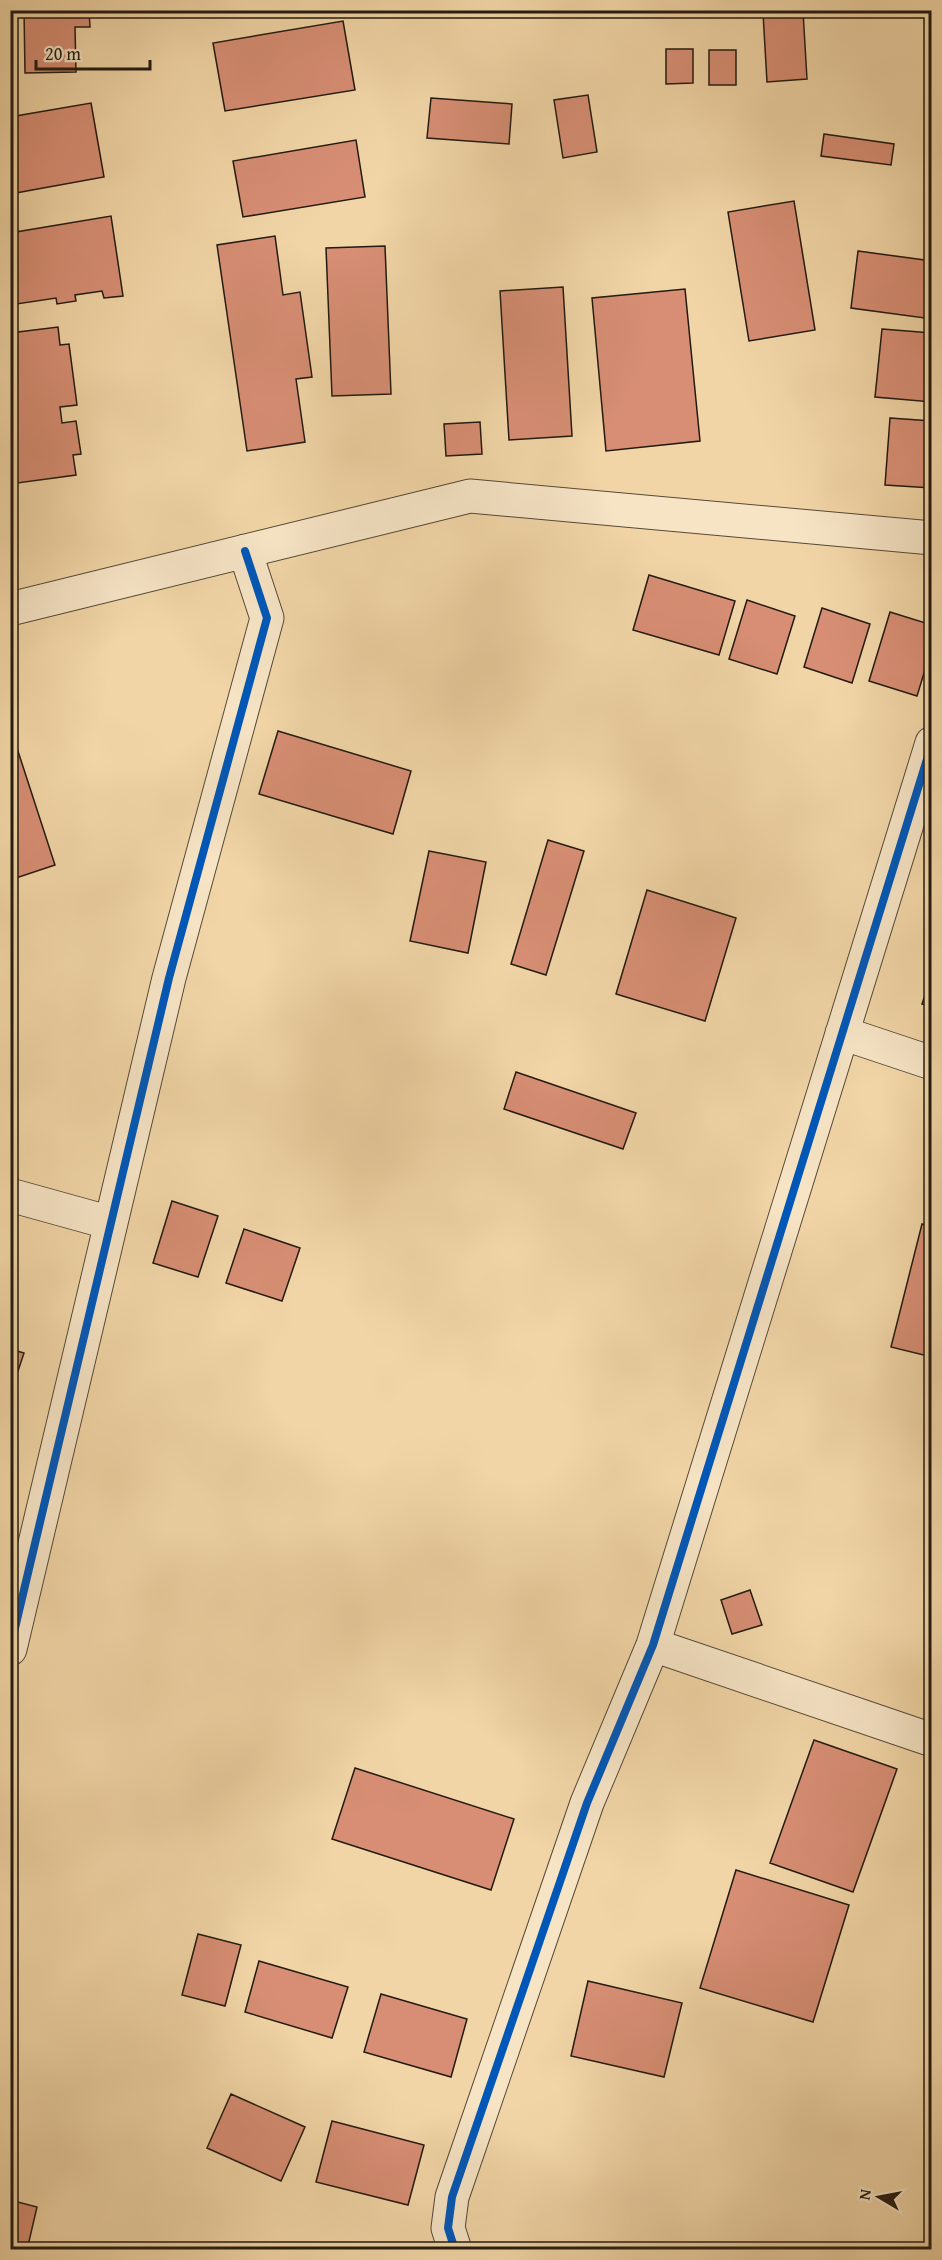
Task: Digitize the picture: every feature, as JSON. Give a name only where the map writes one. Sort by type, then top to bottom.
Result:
[{"type":"street","points":[[10,609],[470,496],[932,537]]},
{"type":"street","points":[[10,1649],[169,978],[267,618],[245,551]]},
{"type":"street","points":[[455,2250],[448,2229],[452,2197],[586,1803],[653,1645],[932,743]]},
{"type":"street","points":[[842,1033],[932,1063]]},
{"type":"street","points":[[10,1196],[111,1223]]},
{"type":"street","points":[[653,1645],[932,1740]]},
{"type":"building","points":[[24,10],[89,10],[90,27],[75,27],[76,72],[25,73]]},
{"type":"building","points":[[803,11],[807,79],[767,82],[763,13]]},
{"type":"building","points":[[343,21],[355,90],[225,111],[213,43]]},
{"type":"building","points":[[666,49],[693,49],[693,83],[666,84]]},
{"type":"building","points":[[709,50],[736,50],[736,85],[709,85]]},
{"type":"building","points":[[588,95],[597,152],[563,158],[554,100]]},
{"type":"building","points":[[431,98],[512,104],[509,144],[427,138]]},
{"type":"building","points":[[91,103],[104,177],[10,194],[10,117]]},
{"type":"building","points":[[824,134],[894,144],[891,165],[821,156]]},
{"type":"building","points":[[356,140],[365,197],[243,217],[233,161]]},
{"type":"building","points":[[794,201],[815,330],[749,341],[728,212]]},
{"type":"building","points":[[111,216],[123,296],[104,298],[102,291],[75,295],[76,301],[57,304],[56,298],[10,305],[10,233]]},
{"type":"building","points":[[275,236],[283,295],[300,292],[312,377],[296,379],[305,442],[247,451],[217,245]]},
{"type":"building","points":[[385,246],[391,394],[332,396],[326,248]]},
{"type":"building","points":[[858,251],[932,261],[932,319],[851,308]]},
{"type":"building","points":[[563,287],[572,436],[509,440],[500,291]]},
{"type":"building","points":[[685,289],[700,441],[606,451],[592,298]]},
{"type":"building","points":[[58,327],[60,345],[69,344],[77,405],[60,407],[62,423],[76,421],[81,454],[73,455],[76,475],[10,484],[10,333]]},
{"type":"building","points":[[882,329],[932,333],[932,402],[875,397]]},
{"type":"building","points":[[890,418],[932,421],[932,488],[885,485]]},
{"type":"building","points":[[480,422],[482,454],[446,456],[444,424]]},
{"type":"building","points":[[649,575],[735,601],[719,655],[633,630]]},
{"type":"building","points":[[747,600],[795,616],[777,674],[729,659]]},
{"type":"building","points":[[822,608],[870,624],[852,683],[804,667]]},
{"type":"building","points":[[890,612],[932,625],[932,647],[917,696],[869,681]]},
{"type":"building","points":[[278,731],[411,771],[393,834],[259,794]]},
{"type":"building","points":[[15,742],[55,865],[10,880],[10,743]]},
{"type":"building","points":[[548,840],[584,851],[546,975],[511,964]]},
{"type":"building","points":[[429,851],[486,862],[468,953],[410,941]]},
{"type":"building","points":[[647,890],[736,918],[705,1021],[616,994]]},
{"type":"building","points":[[932,974],[932,1007],[922,1004]]},
{"type":"building","points":[[516,1072],[636,1113],[623,1149],[504,1109]]},
{"type":"building","points":[[172,1201],[218,1216],[198,1277],[153,1263]]},
{"type":"building","points":[[922,1224],[932,1226],[932,1357],[891,1347]]},
{"type":"building","points":[[244,1229],[300,1248],[282,1301],[226,1283]]},
{"type":"building","points":[[10,1349],[24,1353],[10,1395]]},
{"type":"building","points":[[750,1590],[762,1625],[732,1634],[721,1600]]},
{"type":"building","points":[[814,1740],[897,1769],[853,1892],[770,1863]]},
{"type":"building","points":[[355,1768],[514,1819],[491,1890],[332,1839]]},
{"type":"building","points":[[736,1870],[849,1905],[813,2022],[700,1988]]},
{"type":"building","points":[[198,1934],[241,1945],[225,2006],[182,1995]]},
{"type":"building","points":[[259,1961],[348,1987],[332,2038],[245,2012]]},
{"type":"building","points":[[588,1981],[682,2003],[664,2077],[571,2056]]},
{"type":"building","points":[[381,1994],[467,2019],[451,2077],[364,2052]]},
{"type":"building","points":[[231,2094],[305,2127],[281,2181],[207,2148]]},
{"type":"building","points":[[332,2121],[424,2145],[408,2205],[316,2182]]},
{"type":"building","points":[[10,2200],[37,2207],[27,2250],[10,2250]]},
{"type":"cycle path","points":[[10,1649],[169,978],[267,618],[245,551]]},
{"type":"cycle path","points":[[455,2250],[448,2228],[452,2197],[587,1803],[653,1645],[932,743]]}]
